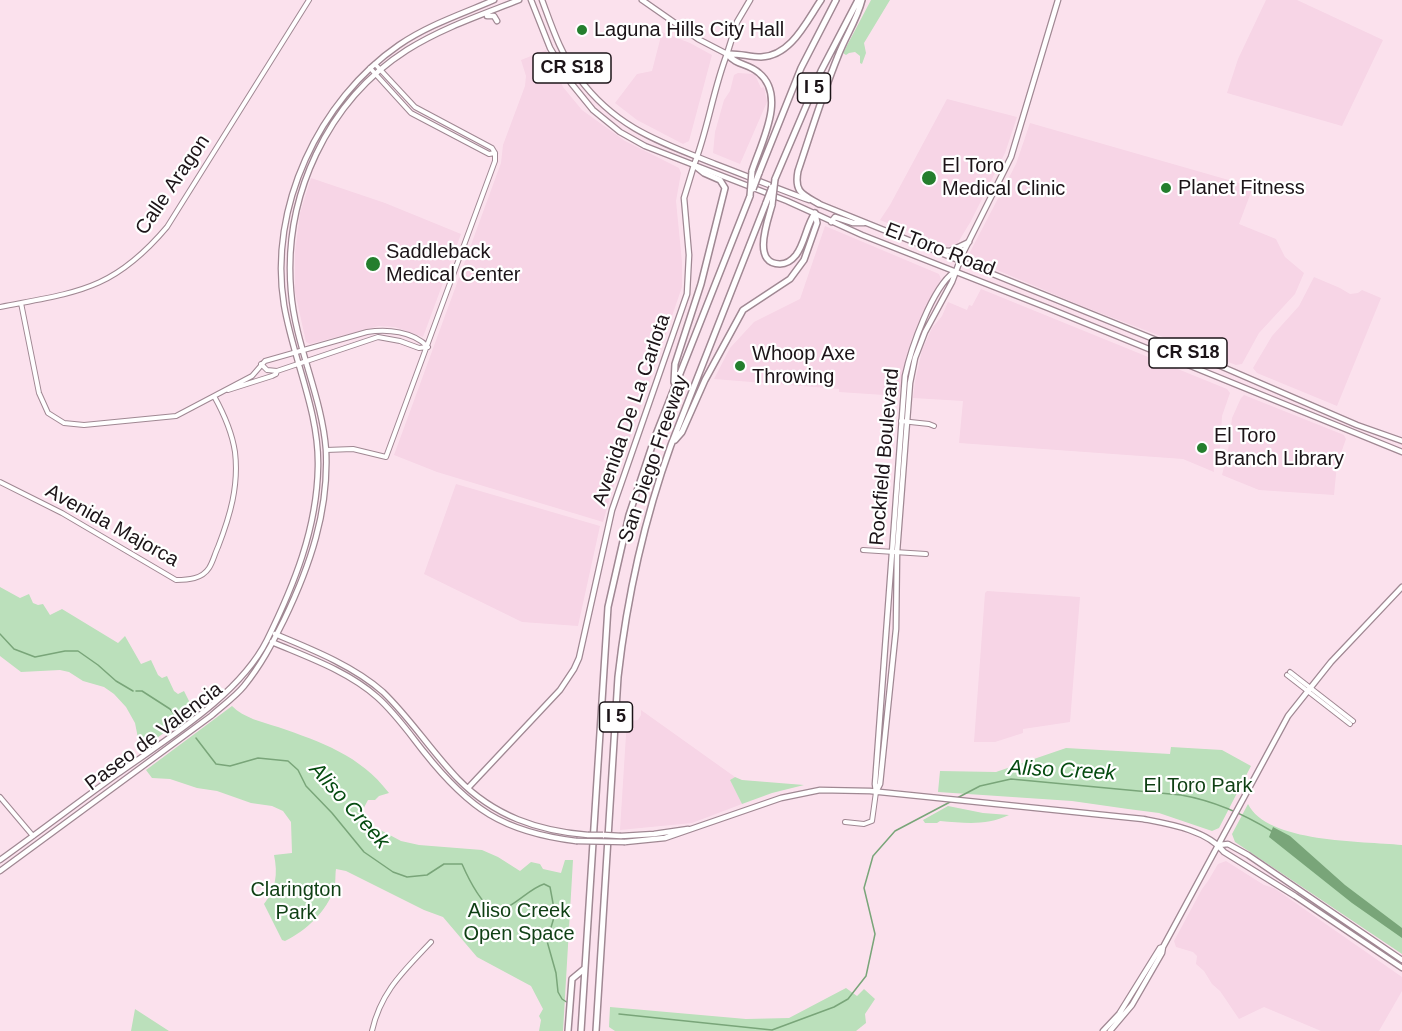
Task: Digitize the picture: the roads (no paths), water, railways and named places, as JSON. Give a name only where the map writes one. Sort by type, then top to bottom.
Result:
[{"type":"highway","points":[[750,196],[752,171],[771,111],[772,96],[764,77],[748,66],[734,62],[728,54],[763,57],[784,49],[794,39],[821,0]]},
{"type":"highway","name":"San Diego Freeway","points":[[581,1031],[608,607],[629,514],[674,386],[801,68],[836,0]]},
{"type":"highway","points":[[819,204],[798,189],[796,182],[798,171],[843,41],[859,13],[860,0]]},
{"type":"highway","name":"I 5","points":[[769,204],[775,179],[821,71],[860,0]]},
{"type":"highway","points":[[674,386],[675,364],[701,284],[725,188],[720,180],[704,173],[694,165]]},
{"type":"highway","points":[[769,204],[763,247],[767,258],[777,264],[784,264],[795,257],[815,213]]},
{"type":"highway","name":"San Diego Freeway","points":[[596,1029],[618,677],[636,560],[658,480],[671,445],[769,204]]},
{"type":"highway","points":[[671,445],[682,432],[705,380],[743,310],[790,279],[804,260],[817,223],[815,213]]},
{"type":"highway","points":[[567,1031],[572,979],[585,969]]},
{"type":"main road","name":"Paseo de Valencia","points":[[0,861],[202,712],[240,679],[267,640],[292,586],[309,538],[319,464],[315,429],[283,302],[281,272],[284,233],[293,190],[312,144],[343,97],[373,66],[400,44],[418,34],[494,0]]},
{"type":"main road","name":"El Toro Road","points":[[531,0],[559,65],[571,83],[593,110],[620,132],[645,146],[1402,452]]},
{"type":"main road","name":"El Toro Road","points":[[542,0],[557,39],[573,69],[600,103],[639,132],[656,141],[865,222],[1243,376],[1357,425],[1402,441]]},
{"type":"main road","points":[[642,0],[698,39],[728,54]]},
{"type":"main road","name":"Avenida De La Carlota","points":[[468,788],[560,690],[579,658],[612,510],[687,294],[689,255],[684,198],[720,71],[728,54],[737,22],[750,0]]},
{"type":"main road","points":[[954,272],[1008,166],[1058,0]]},
{"type":"main road","name":"Paseo de Valencia","points":[[0,871],[211,716],[243,687],[267,655],[302,582],[320,524],[325,485],[326,450],[318,408],[296,324],[291,290],[291,236],[304,180],[318,147],[334,121],[356,94],[381,70],[405,51],[427,38],[517,1]]},
{"type":"main road","points":[[472,19],[491,15],[499,22],[499,8]]},
{"type":"main road","points":[[831,222],[835,217],[854,224],[865,222]]},
{"type":"main road","points":[[929,249],[950,251],[969,242]]},
{"type":"main road","name":"Rockfield Boulevard","points":[[894,552],[900,421],[909,357],[922,323],[945,279],[954,272]]},
{"type":"main road","name":"Rockfield Boulevard","points":[[876,792],[894,552],[910,382],[921,341],[952,282],[954,272]]},
{"type":"main road","points":[[1087,324],[1091,315]]},
{"type":"main road","points":[[1239,387],[1243,376]]},
{"type":"main road","points":[[1354,434],[1357,425]]},
{"type":"main road","points":[[1110,1031],[1132,1005],[1162,953],[1163,947],[1288,716],[1308,689],[1402,587]]},
{"type":"main road","points":[[270,632],[338,662],[381,691],[401,710],[444,763],[468,788],[508,816],[547,830],[578,834],[621,836],[691,829]]},
{"type":"main road","points":[[267,640],[343,674],[376,697],[462,795],[489,816],[515,828],[576,841],[625,842],[666,838],[800,792],[843,789],[1143,819],[1189,831],[1219,845],[1224,852],[1402,968]]},
{"type":"main road","points":[[1219,845],[1228,844],[1248,855],[1402,960]]},
{"type":"main road","points":[[1103,1031],[1119,1014],[1160,948],[1163,947]]},
{"type":"street","name":"Calle Aragon","points":[[0,307],[64,296],[95,285],[126,268],[150,246],[167,227],[309,0]]},
{"type":"street","points":[[326,450],[353,449],[386,457],[495,161],[492,147],[415,107],[381,70],[373,66]]},
{"type":"street","points":[[373,66],[376,75],[401,104],[415,116],[489,154],[495,153]]},
{"type":"street","points":[[21,303],[39,393],[48,413],[64,423],[84,426],[165,418],[189,410],[252,376],[265,361],[357,334],[379,330],[402,333],[422,341],[428,347]]},
{"type":"street","points":[[261,364],[267,370],[277,371],[378,338],[400,341],[419,348],[428,347]]},
{"type":"street","points":[[225,390],[238,388],[276,374],[277,371]]},
{"type":"street","name":"Avenida Majorca","points":[[0,482],[62,513],[176,580],[198,577],[210,568],[226,526],[236,483],[232,438],[214,396]]},
{"type":"street","points":[[900,421],[934,426]]},
{"type":"street","points":[[863,549],[926,554]]},
{"type":"street","points":[[1288,674],[1352,722]]},
{"type":"street","name":"Avenida De La Carlota","points":[[462,795],[468,788]]},
{"type":"street","name":"Rockfield Boulevard","points":[[845,822],[864,824],[872,821],[876,792]]},
{"type":"street","points":[[0,797],[33,836]]},
{"type":"street","points":[[372,1031],[376,1012],[386,993],[431,942]]},
{"type":"waterway","name":"Aliso Creek","points":[[0,634],[14,649],[35,657],[78,651],[116,681],[133,691]]},
{"type":"waterway","name":"Aliso Creek","points":[[136,691],[142,691],[170,709],[178,719]]},
{"type":"waterway","name":"Aliso Creek","points":[[196,738],[216,764],[230,766],[258,758],[288,761],[298,770],[306,786],[364,852],[393,872],[407,877],[427,875],[444,864],[462,864],[479,896],[493,911],[513,904],[544,884],[550,887],[555,914],[547,941],[556,973],[558,992],[568,1003]]},
{"type":"waterway","name":"Aliso Creek","points":[[957,798],[980,786],[1011,779],[1181,795],[1229,809],[1273,832]]},
{"type":"waterway","name":"Aliso Creek","points":[[619,1014],[772,1030],[834,1007],[848,999],[866,976],[875,934],[864,888],[873,856],[895,831],[950,802]]},
{"type":"place","name":"Laguna Hills City Hall","points":[[582,30]]},
{"type":"place","name":"El Toro Medical Clinic","points":[[929,178]]},
{"type":"place","name":"Planet Fitness","points":[[1166,188]]},
{"type":"place","name":"Saddleback Medical Center","points":[[373,264]]},
{"type":"place","name":"Whoop Axe Throwing","points":[[740,366]]},
{"type":"place","name":"El Toro Branch Library","points":[[1202,448]]},
{"type":"park label","name":"El Toro Park","points":[[1198,786]]},
{"type":"park label","name":"Clarington Park","points":[[296,902]]},
{"type":"park label","name":"Aliso Creek Open Space","points":[[519,922]]}]
